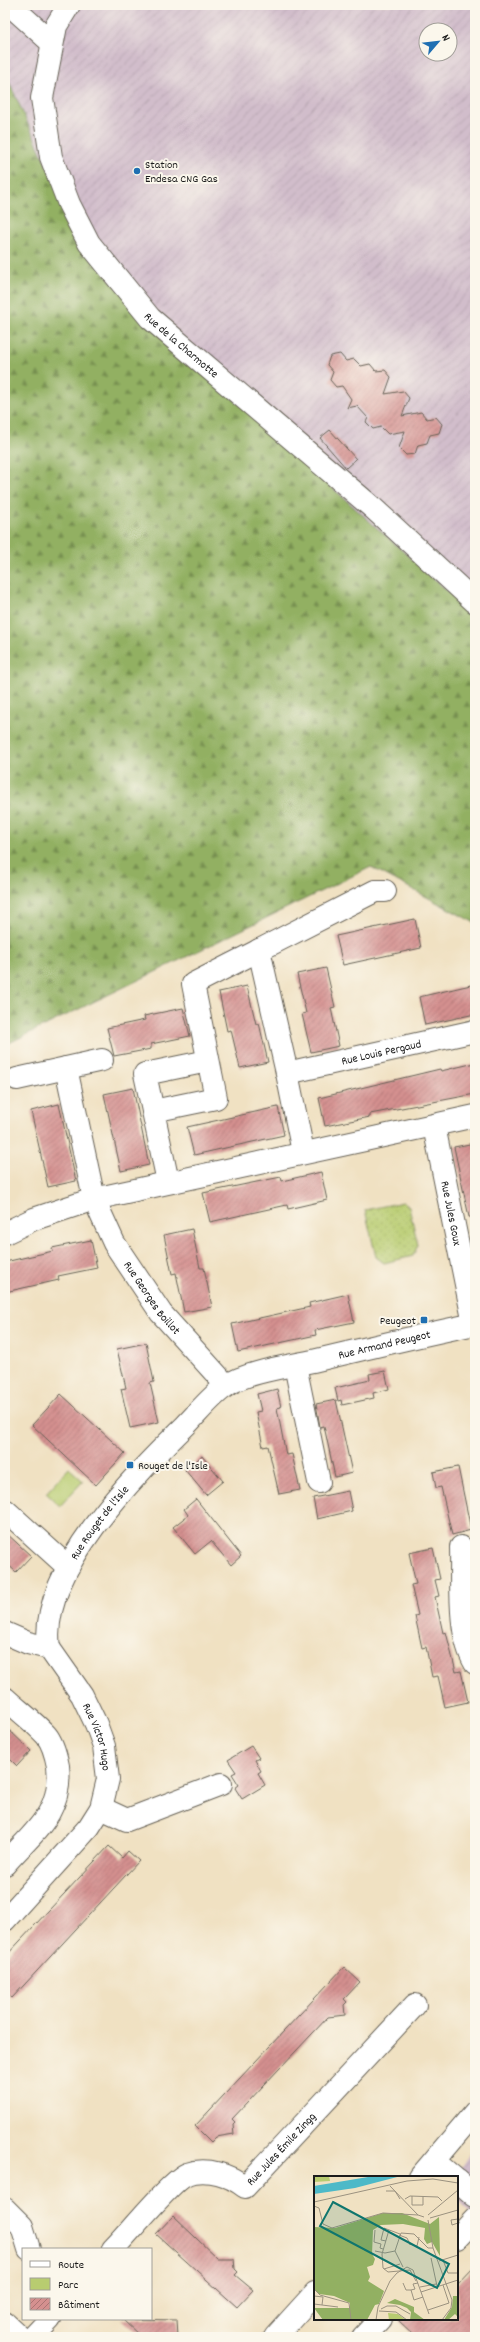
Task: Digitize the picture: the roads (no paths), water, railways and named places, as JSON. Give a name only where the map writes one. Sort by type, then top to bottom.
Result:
[{"type":"street","points":[[10,5],[51,42]]},
{"type":"street","name":"Rue de la Charmotte","points":[[69,5],[56,26],[51,42],[42,98],[51,157],[70,204],[89,243],[150,318],[373,508],[475,602]]},
{"type":"street","points":[[153,1111],[216,1098],[193,984],[375,891],[385,891]]},
{"type":"street","points":[[259,950],[303,1152]]},
{"type":"street","name":"Rue Louis Pergaud","points":[[287,1073],[475,1031]]},
{"type":"street","points":[[17,1079],[102,1060]]},
{"type":"street","points":[[168,1182],[145,1074],[208,1061]]},
{"type":"street","points":[[66,1068],[94,1199]]},
{"type":"street","points":[[5,1233],[34,1219],[94,1199],[303,1152],[434,1126],[475,1116]]},
{"type":"street","name":"Rue Jules Goux","points":[[434,1126],[475,1324]]},
{"type":"street","name":"Rue Georges Boillot","points":[[94,1199],[114,1243],[161,1313],[226,1385]]},
{"type":"street","name":"Rue Armand Peugeot","points":[[226,1385],[262,1371],[475,1324]]},
{"type":"street","points":[[295,1364],[319,1482]]},
{"type":"street","name":"Rue Rouget de l'Isle","points":[[49,1648],[47,1633],[50,1613],[68,1567],[86,1536],[165,1445],[226,1385]]},
{"type":"street","points":[[5,1510],[68,1567]]},
{"type":"street","points":[[460,1547],[463,1626],[470,1655],[475,1663]]},
{"type":"street","points":[[5,1633],[28,1643],[49,1648]]},
{"type":"street","name":"Rue Victor Hugo","points":[[5,1920],[89,1827],[101,1808],[108,1779],[104,1746],[96,1724],[82,1695],[49,1648]]},
{"type":"street","points":[[5,1698],[47,1736],[56,1755],[60,1783],[57,1799],[49,1815],[5,1864]]},
{"type":"street","points":[[101,1808],[127,1820],[221,1784]]},
{"type":"street","name":"Rue Jules Émile Zingg","points":[[115,2248],[174,2183],[186,2174],[207,2172],[232,2177],[245,2187],[415,2005]]},
{"type":"street","points":[[421,2176],[475,2112]]},
{"type":"street","points":[[434,2161],[452,2176]]},
{"type":"street","points":[[458,2181],[475,2196]]},
{"type":"street","points":[[5,2209],[22,2226],[29,2248]]},
{"type":"street","points":[[458,2237],[475,2219]]},
{"type":"street","points":[[275,2337],[314,2294]]},
{"type":"street","points":[[33,2337],[49,2320]]},
{"type":"street","points":[[363,2337],[379,2320]]},
{"type":"street","points":[[5,2323],[20,2337]]},
{"type":"place","name":"Station Endesa CNG Gas","points":[[137,171]]},
{"type":"place","name":"Peugeot","points":[[424,1320]]},
{"type":"place","name":"Rouget de l'Isle","points":[[130,1465]]}]
